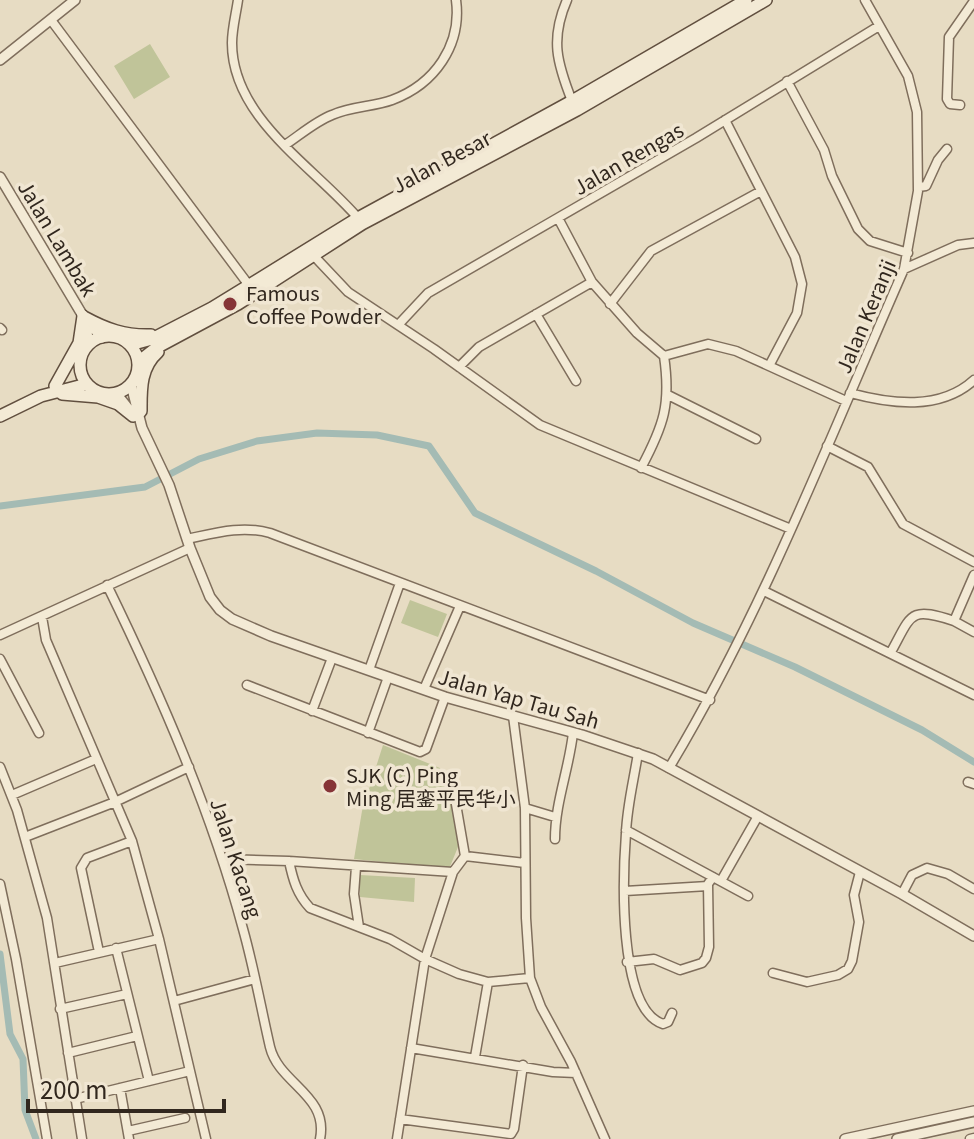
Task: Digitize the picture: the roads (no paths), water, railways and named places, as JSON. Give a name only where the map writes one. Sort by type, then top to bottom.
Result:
[{"type":"main road","name":"Jalan Besar","points":[[138,362],[167,337],[358,218],[572,101],[746,0]]},
{"type":"main road","name":"Jalan Besar","points":[[130,345],[167,337],[238,304],[362,224],[577,110],[766,0]]},
{"type":"main road","points":[[56,389],[79,343],[84,317],[101,327],[124,333],[167,337]]},
{"type":"main road","points":[[56,389],[81,364],[89,345],[102,338],[116,337],[130,345],[138,362],[138,370],[131,385],[116,393],[101,393],[87,384],[81,364]]},
{"type":"main road","points":[[56,389],[64,395],[98,397],[118,404],[135,415],[141,411],[144,372],[167,337]]},
{"type":"main road","points":[[0,416],[56,389],[87,384]]},
{"type":"street","points":[[0,60],[75,0]]},
{"type":"street","points":[[238,0],[232,42],[237,71],[248,99],[285,145],[358,218]]},
{"type":"street","points":[[285,145],[332,114],[393,100],[435,74],[451,48],[459,20],[456,0]]},
{"type":"street","points":[[567,0],[557,22],[557,45],[559,68],[572,101]]},
{"type":"street","name":"Jalan Keranji","points":[[710,700],[764,591],[904,269],[908,253],[918,187],[914,93],[908,76],[865,0]]},
{"type":"street","points":[[960,105],[950,104],[947,99],[947,45],[951,33],[974,1]]},
{"type":"street","points":[[51,20],[248,284]]},
{"type":"street","name":"Jalan Rengas","points":[[399,324],[428,293],[725,120],[879,26]]},
{"type":"street","points":[[787,81],[824,150],[832,176],[858,229],[870,241],[908,253]]},
{"type":"street","points":[[725,120],[795,257],[802,284],[797,313],[769,366]]},
{"type":"street","points":[[918,187],[926,186],[947,149]]},
{"type":"street","points":[[918,154],[938,160]]},
{"type":"street","name":"Jalan Lambak","points":[[0,177],[84,317]]},
{"type":"street","points":[[610,304],[651,251],[761,191]]},
{"type":"street","points":[[558,218],[592,282],[637,333],[664,356],[668,395],[658,437],[641,468]]},
{"type":"street","points":[[904,269],[958,245],[974,243]]},
{"type":"street","points":[[314,256],[348,292],[399,324],[540,425],[791,529]]},
{"type":"street","points":[[459,367],[479,347],[592,282]]},
{"type":"street","points":[[536,314],[576,381]]},
{"type":"street","points":[[84,317],[102,338]]},
{"type":"street","points":[[84,317],[89,345]]},
{"type":"street","points":[[664,356],[708,344],[736,351],[848,397],[903,402],[939,400],[960,393],[974,380]]},
{"type":"street","name":"Jalan Yap Tau Sah","points":[[131,385],[135,415]]},
{"type":"street","name":"Jalan Yap Tau Sah","points":[[116,393],[135,415],[160,463],[210,597],[232,619],[271,636],[445,697],[638,753],[902,894],[974,936]]},
{"type":"street","points":[[668,395],[756,439]]},
{"type":"street","points":[[827,446],[868,467],[903,524],[974,562]]},
{"type":"street","points":[[0,635],[188,544],[231,530],[259,530],[710,700],[669,768]]},
{"type":"street","points":[[954,621],[974,575]]},
{"type":"street","points":[[369,670],[400,583]]},
{"type":"street","name":"Jalan Kacang","points":[[107,585],[189,767],[222,859],[255,979],[271,1053],[317,1107],[321,1118],[320,1139]]},
{"type":"street","points":[[764,591],[974,695]]},
{"type":"street","points":[[424,689],[460,606]]},
{"type":"street","points":[[891,652],[907,625],[917,614],[924,612],[954,621],[974,632]]},
{"type":"street","points":[[42,617],[46,640],[132,841],[159,939],[206,1139]]},
{"type":"street","points":[[312,711],[332,658]]},
{"type":"street","points":[[0,659],[39,733]]},
{"type":"street","points":[[368,733],[388,677]]},
{"type":"street","points":[[247,685],[368,733],[424,751],[445,697]]},
{"type":"street","points":[[513,716],[525,808],[530,978],[605,1139]]},
{"type":"street","points":[[555,839],[555,817],[573,733]]},
{"type":"street","points":[[638,753],[626,830],[627,962],[634,986],[651,1018],[663,1024],[668,1022],[672,1013]]},
{"type":"street","points":[[12,795],[96,759]]},
{"type":"street","points":[[0,767],[25,837],[55,963],[82,1139]]},
{"type":"street","points":[[25,837],[115,802],[189,767]]},
{"type":"street","points":[[397,1139],[425,959],[453,872],[465,856],[452,781]]},
{"type":"street","points":[[525,808],[555,817]]},
{"type":"street","points":[[625,891],[708,886],[717,879],[758,816]]},
{"type":"street","points":[[626,830],[748,896]]},
{"type":"street","points":[[99,952],[82,862],[132,841]]},
{"type":"street","points":[[465,856],[525,863]]},
{"type":"street","points":[[222,859],[453,872]]},
{"type":"street","points":[[289,861],[294,885],[310,908],[390,939],[459,974],[488,982],[530,978]]},
{"type":"street","points":[[356,867],[354,894],[359,927]]},
{"type":"street","points":[[902,894],[912,875],[927,868],[948,874],[974,889]]},
{"type":"street","points":[[773,973],[807,982],[838,975],[848,969],[859,922],[854,895],[860,872]]},
{"type":"street","points":[[0,884],[47,1139]]},
{"type":"street","points":[[627,962],[654,959],[680,970],[702,963],[709,947],[708,886]]},
{"type":"street","points":[[55,963],[159,939]]},
{"type":"street","points":[[116,948],[149,1081]]},
{"type":"street","points":[[174,1001],[255,979]]},
{"type":"street","points":[[475,1057],[488,982]]},
{"type":"street","points":[[60,1009],[127,994]]},
{"type":"street","points":[[68,1053],[137,1036]]},
{"type":"street","points":[[411,1048],[576,1073]]},
{"type":"street","points":[[400,1119],[511,1134],[523,1065]]},
{"type":"street","points":[[75,1099],[190,1071]]},
{"type":"street","points":[[120,1088],[128,1135],[185,1118]]},
{"type":"street","points":[[845,1139],[974,1111]]},
{"type":"street","points":[[897,1139],[974,1122]]},
{"type":"waterway","points":[[0,506],[145,487],[199,459],[257,441],[317,433],[377,435],[429,446],[475,513],[596,571],[693,623],[795,667],[922,730],[974,762]]},
{"type":"waterway","points":[[0,954],[10,1034],[23,1059],[25,1110],[36,1139]]},
{"type":"place","name":"Famous Coffee Powder","points":[[230,304]]},
{"type":"place","name":"SJK (C) Ping Ming 居銮平民华小","points":[[330,786]]}]
